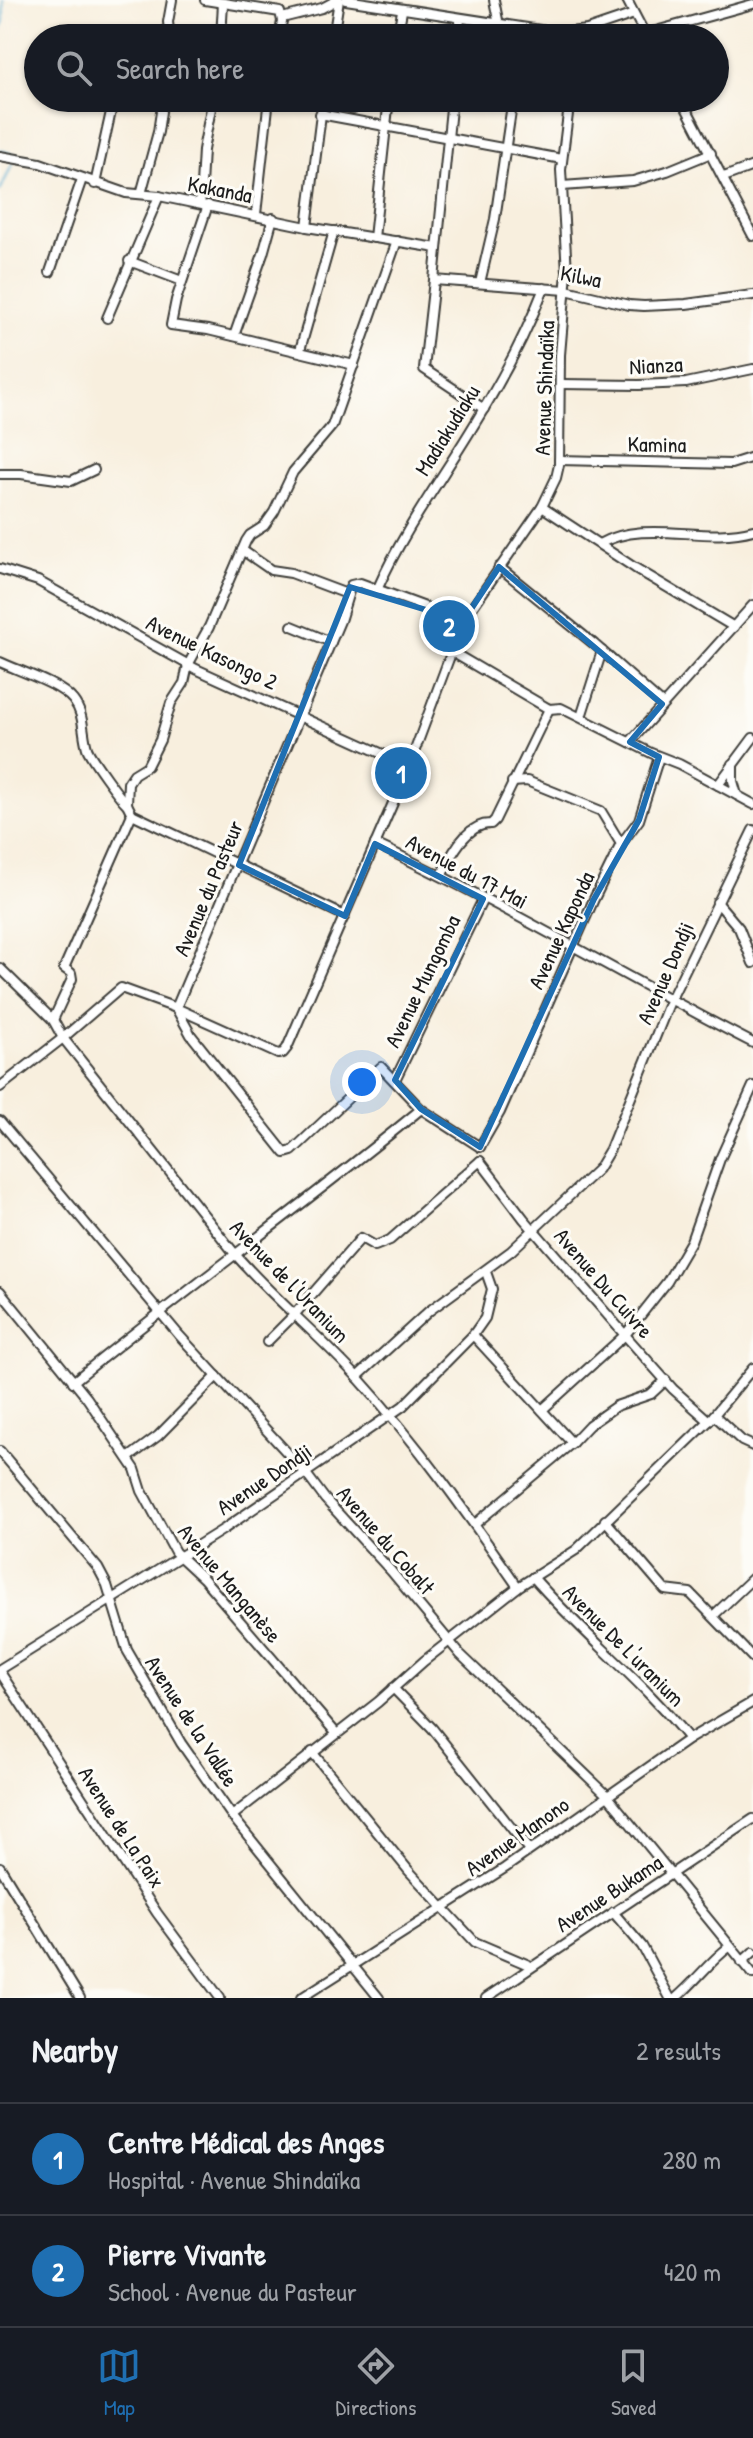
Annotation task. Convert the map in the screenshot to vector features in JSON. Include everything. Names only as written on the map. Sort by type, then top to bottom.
[{"type":"street","points":[[168,24],[172,0]]},
{"type":"street","points":[[205,0],[278,11],[281,24]]},
{"type":"street","points":[[282,18],[322,8],[338,0]]},
{"type":"street","points":[[335,24],[338,0]]},
{"type":"street","points":[[346,0],[492,24]]},
{"type":"street","points":[[494,0],[499,24]]},
{"type":"street","points":[[627,0],[639,24]]},
{"type":"street","points":[[222,24],[223,3]]},
{"type":"street","points":[[686,24],[753,4]]},
{"type":"street","points":[[400,24],[402,11]]},
{"type":"street","points":[[607,24],[634,14]]},
{"type":"street","points":[[459,24],[460,19]]},
{"type":"street","points":[[95,184],[111,112]]},
{"type":"street","points":[[141,194],[161,112]]},
{"type":"street","points":[[210,112],[203,150],[204,204],[171,325],[300,350],[354,365]]},
{"type":"street","points":[[256,214],[267,112]]},
{"type":"street","points":[[374,238],[388,112]]},
{"type":"street","points":[[451,112],[424,369],[484,409]]},
{"type":"street","points":[[480,283],[495,219],[511,112]]},
{"type":"street","name":"Avenue Shindaïka","points":[[176,1008],[278,1054],[287,1048],[409,766],[463,621],[542,507],[556,478],[567,252],[562,159],[568,112]]},
{"type":"street","points":[[689,112],[753,236]]},
{"type":"street","points":[[307,227],[320,114],[562,159]]},
{"type":"street","points":[[562,186],[633,181],[711,153]]},
{"type":"street","name":"Kakanda","points":[[5,157],[40,163],[126,193],[159,196],[307,227],[437,248]]},
{"type":"street","points":[[724,177],[753,166]]},
{"type":"street","points":[[50,272],[82,179]]},
{"type":"street","points":[[107,318],[159,196]]},
{"type":"street","points":[[234,336],[273,218]]},
{"type":"street","points":[[300,350],[334,231]]},
{"type":"street","points":[[345,916],[132,814],[127,804],[126,790],[129,781],[147,766],[160,740],[171,703],[184,683],[188,665],[209,627],[248,537],[264,526],[293,472],[332,426],[397,241]]},
{"type":"street","points":[[129,261],[182,281]]},
{"type":"street","name":"Kilwa","points":[[434,280],[566,290],[644,306],[753,295]]},
{"type":"street","name":"Madiakudiaku","points":[[377,590],[405,532],[484,409],[524,338],[544,288]]},
{"type":"street","name":"Nianza","points":[[560,384],[686,383],[753,369]]},
{"type":"street","name":"Kamina","points":[[559,460],[731,464],[753,457]]},
{"type":"street","points":[[0,474],[71,481],[94,470]]},
{"type":"street","points":[[542,507],[734,627]]},
{"type":"street","points":[[599,544],[625,533],[726,535],[753,530]]},
{"type":"street","points":[[242,550],[271,570],[291,573],[347,594],[355,583],[463,621]]},
{"type":"street","points":[[499,567],[662,704]]},
{"type":"street","name":"Avenue Kasongo 2","points":[[0,569],[38,581],[188,665],[409,766]]},
{"type":"street","name":"Avenue du Pasteur","points":[[176,1008],[239,865],[331,642],[347,594]]},
{"type":"street","points":[[630,742],[753,605]]},
{"type":"street","points":[[292,626],[331,642]]},
{"type":"street","points":[[581,717],[602,651]]},
{"type":"street","points":[[452,652],[549,709],[559,707],[581,717],[753,804]]},
{"type":"street","points":[[0,662],[71,697],[83,720],[88,750],[104,771],[116,795],[127,804]]},
{"type":"street","points":[[442,875],[451,855],[466,837],[478,827],[495,820],[549,709]]},
{"type":"street","points":[[718,785],[753,738]]},
{"type":"street","name":"Avenue Kaponda","points":[[480,1147],[500,1112],[621,844],[639,820],[659,757]]},
{"type":"street","points":[[733,762],[737,795]]},
{"type":"street","points":[[512,782],[527,781],[601,811],[621,844]]},
{"type":"street","points":[[53,1020],[72,979],[71,973],[64,968],[132,814]]},
{"type":"street","name":"Avenue Dondji","points":[[357,1377],[423,1317],[486,1272],[534,1231],[598,1169],[608,1155],[670,1001],[753,830]]},
{"type":"street","name":"Avenue du 17 Mai","points":[[375,844],[442,875],[670,1001],[753,1043]]},
{"type":"street","name":"Avenue Mungomba","points":[[395,1080],[483,899]]},
{"type":"street","points":[[717,902],[739,928],[753,963]]},
{"type":"street","name":"Avenue de l'Uranium","points":[[0,968],[53,1020],[63,1038],[235,1254],[357,1377],[390,1415],[475,1524],[518,1587]]},
{"type":"street","points":[[0,1087],[121,988],[176,1008],[191,1035],[287,1154],[379,1068],[385,1069],[421,1109],[480,1147],[483,1152],[480,1161],[390,1240],[375,1246],[361,1238],[267,1342]]},
{"type":"street","points":[[542,1410],[625,1335],[667,1282],[691,1241],[720,1159],[753,1086]]},
{"type":"street","points":[[73,1382],[159,1311],[421,1109]]},
{"type":"street","name":"Avenue du Cobalt","points":[[0,1121],[159,1311],[304,1471],[473,1668],[607,1795],[753,1974]]},
{"type":"street","name":"Avenue Du Cuivre","points":[[480,1161],[534,1231],[666,1380],[711,1418],[753,1446]]},
{"type":"street","name":"Avenue Dondji","points":[[0,1670],[250,1511],[419,1392],[473,1335],[487,1313],[492,1289],[486,1272]]},
{"type":"street","name":"Avenue Manganèse","points":[[0,1291],[73,1382],[128,1458],[142,1491],[178,1555],[203,1578],[336,1733]]},
{"type":"street","points":[[473,1335],[572,1443]]},
{"type":"street","points":[[232,1816],[518,1587],[565,1558],[711,1418],[753,1368]]},
{"type":"street","points":[[128,1458],[158,1436],[217,1376]]},
{"type":"street","points":[[475,1524],[572,1443],[589,1425],[616,1406],[651,1394],[666,1380]]},
{"type":"street","name":"Avenue de la Vallée","points":[[0,1451],[93,1560],[103,1576],[121,1636],[134,1665],[181,1743],[232,1816],[379,1998]]},
{"type":"street","points":[[605,1520],[665,1590],[690,1593],[753,1658]]},
{"type":"street","name":"Avenue De L'uranium","points":[[533,1577],[653,1697],[689,1739]]},
{"type":"street","points":[[713,1616],[753,1578]]},
{"type":"street","name":"Avenue de La Paix","points":[[0,1670],[157,1913],[220,1998]]},
{"type":"street","points":[[393,1688],[432,1728],[529,1850]]},
{"type":"street","name":"Avenue Manono","points":[[301,1998],[444,1907],[689,1739],[753,1702]]},
{"type":"street","points":[[312,1752],[409,1871],[475,1942],[531,1966]]},
{"type":"street","name":"Avenue Bukama","points":[[486,1998],[753,1819]]},
{"type":"street","points":[[0,1867],[80,1998]]},
{"type":"street","points":[[613,1912],[642,1946],[673,1998],[699,1978],[729,1947]]},
{"type":"street","points":[[742,1962],[753,1952]]},
{"type":"highlighted area","points":[[499,567],[662,704],[630,742],[659,757],[639,820],[594,899],[480,1147],[421,1109],[395,1080],[483,899],[375,844],[345,916],[239,865],[350,587],[463,621]]},
{"type":"waterway","points":[[0,38],[4,20],[3,0]]},
{"type":"waterway","points":[[0,150],[15,157]]},
{"type":"waterway","points":[[0,191],[13,163]]},
{"type":"place","name":"Pierre Vivante","points":[[449,626]]},
{"type":"place","name":"Centre Médical des Anges","points":[[401,773]]}]
